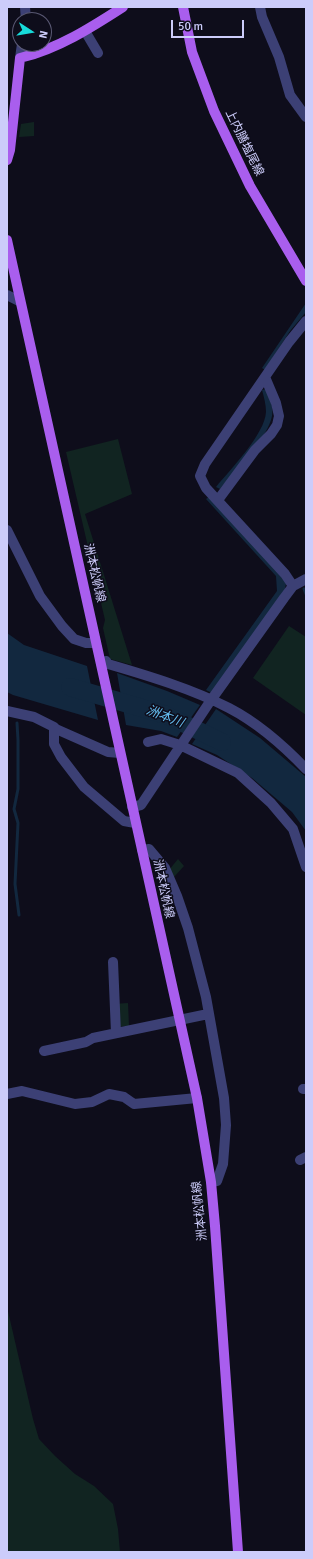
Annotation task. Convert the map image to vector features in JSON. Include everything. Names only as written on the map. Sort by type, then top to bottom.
[{"type":"main road","points":[[7,160],[10,150],[20,58],[33,55],[85,31],[123,7]]},
{"type":"main road","name":"上内膳塩尾線","points":[[183,7],[192,52],[214,111],[250,186],[306,281]]},
{"type":"main road","name":"洲本松帆線","points":[[7,240],[96,643],[104,663],[120,753],[197,1098],[211,1182],[238,1552]]},
{"type":"street","points":[[260,7],[262,17],[280,57],[290,95],[306,117]]},
{"type":"street","points":[[85,31],[98,53]]},
{"type":"street","points":[[20,58],[21,52]]},
{"type":"street","points":[[7,295],[20,301]]},
{"type":"street","points":[[293,586],[285,574],[218,500],[200,476],[265,377],[289,342],[306,321]]},
{"type":"street","points":[[218,500],[255,450],[272,434],[277,425],[278,416],[276,404],[265,377]]},
{"type":"street","points":[[7,530],[40,596],[62,626],[74,639],[86,643],[96,643]]},
{"type":"street","points":[[132,807],[141,805],[210,702],[293,586],[306,579]]},
{"type":"street","points":[[104,663],[180,688],[240,714],[287,750],[306,769]]},
{"type":"street","points":[[7,711],[34,717],[56,729],[108,752],[120,753]]},
{"type":"street","points":[[54,727],[54,744],[61,757],[84,787],[124,821],[135,823]]},
{"type":"street","points":[[148,742],[161,739],[181,744],[238,773],[271,803],[293,829],[306,867]]},
{"type":"street","points":[[142,850],[149,849],[165,868],[188,928],[206,996],[224,1098],[226,1125],[223,1164],[216,1181],[211,1182]]},
{"type":"street","points":[[113,962],[116,1033]]},
{"type":"street","points":[[44,1051],[86,1042],[93,1038],[208,1014]]},
{"type":"street","points":[[7,1094],[22,1091],[75,1104],[92,1102],[110,1094],[124,1097],[134,1104],[197,1098]]},
{"type":"green space","points":[[34,122],[34,136],[19,137],[21,124]]},
{"type":"green space","points":[[118,439],[132,494],[85,514],[132,665],[110,659],[103,628],[105,620],[66,452]]},
{"type":"green space","points":[[289,626],[306,637],[306,715],[253,678]]},
{"type":"green space","points":[[178,859],[184,866],[174,877],[169,870]]},
{"type":"green space","points":[[128,1003],[129,1026],[115,1027],[113,1004]]},
{"type":"green space","points":[[7,1307],[39,1439],[75,1474],[94,1486],[113,1504],[118,1529],[120,1552],[7,1552]]},
{"type":"water","points":[[306,303],[306,312],[290,331],[265,370],[262,368]]},
{"type":"water","points":[[266,389],[272,409],[272,416],[269,425],[242,464],[220,489],[216,487],[238,462],[260,431],[266,412],[262,390]]},
{"type":"water","points":[[210,496],[283,574],[286,584],[284,593],[212,693],[206,690],[277,591],[276,576],[206,499]]},
{"type":"water","points":[[7,633],[24,645],[87,666],[98,720],[7,692]]},
{"type":"water","points":[[117,673],[200,705],[177,737],[161,731],[126,725]]},
{"type":"water","points":[[216,709],[260,738],[306,777],[306,831],[292,812],[252,778],[217,755],[192,744]]},
{"type":"waterway","points":[[304,589],[306,594]]},
{"type":"waterway","name":"洲本川","points":[[70,687],[166,715],[222,742]]},
{"type":"waterway","points":[[17,723],[18,789],[14,809],[18,823],[15,884],[19,915]]}]
